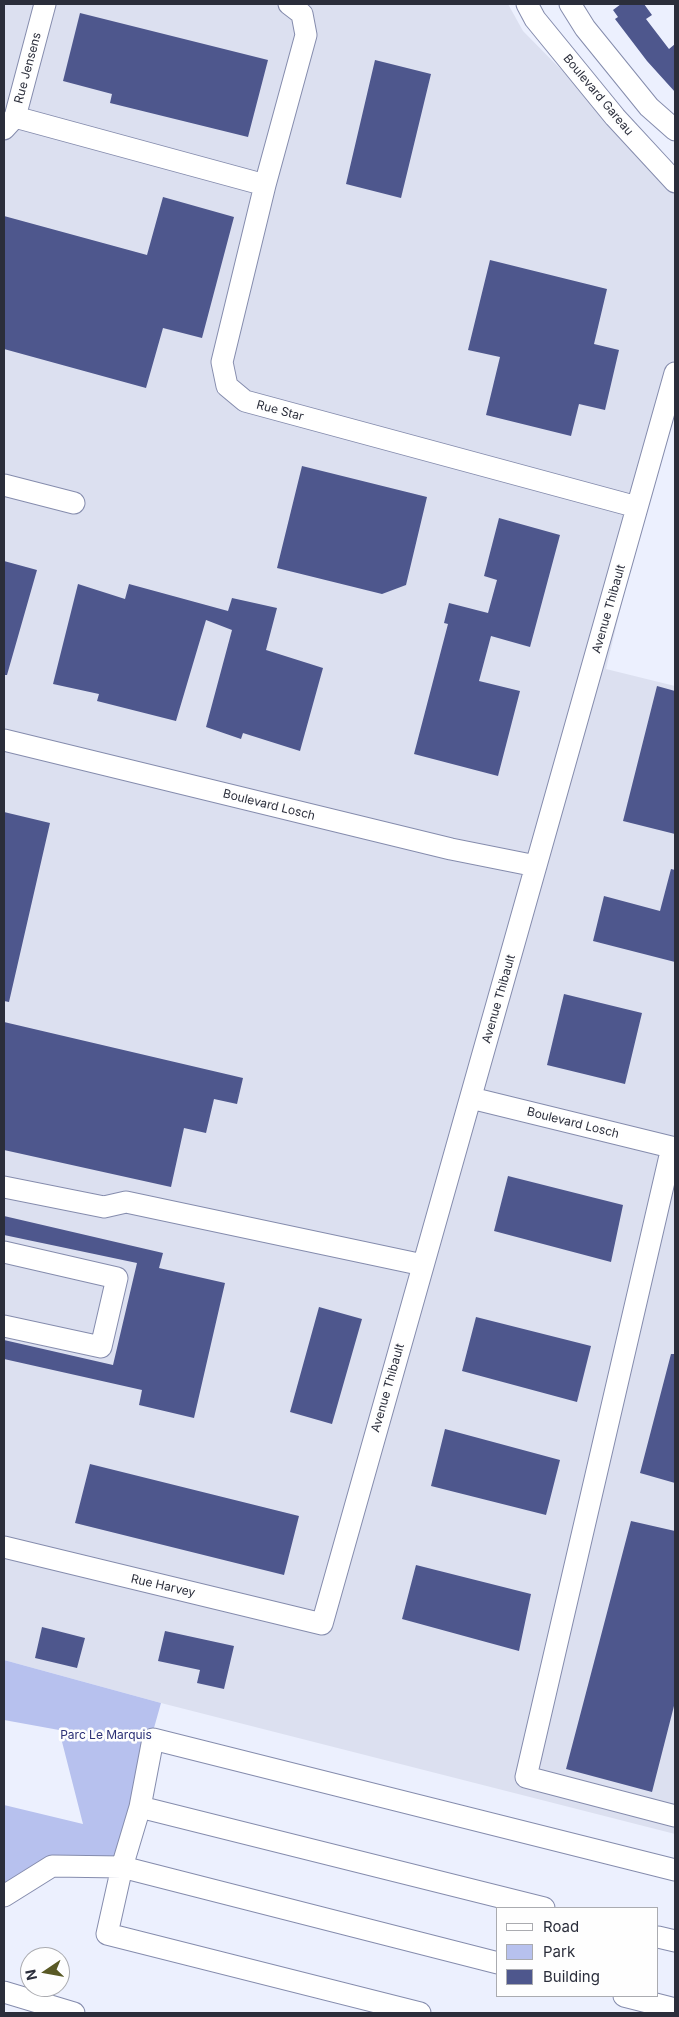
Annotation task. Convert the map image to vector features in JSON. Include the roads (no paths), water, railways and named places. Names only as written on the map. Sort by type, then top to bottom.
[{"type":"street","name":"Rue Jensens","points":[[9,123],[45,4]]},
{"type":"street","name":"Rue Star","points":[[289,4],[302,14],[306,34],[265,185],[222,362],[227,386],[245,401],[638,507]]},
{"type":"street","name":"Boulevard Gareau","points":[[527,4],[535,19],[615,118],[675,182]]},
{"type":"street","points":[[570,4],[585,28],[650,107],[675,130]]},
{"type":"street","points":[[9,123],[265,185]]},
{"type":"street","name":"Avenue Thibault","points":[[322,1624],[675,373]]},
{"type":"street","points":[[4,486],[74,503]]},
{"type":"street","name":"Boulevard Losch","points":[[4,740],[442,847],[536,866]]},
{"type":"street","name":"Boulevard Losch","points":[[471,1098],[673,1147]]},
{"type":"street","points":[[673,1147],[526,1777],[675,1816]]},
{"type":"street","points":[[4,1187],[104,1207],[126,1202],[423,1265]]},
{"type":"street","points":[[4,1252],[117,1278],[101,1347],[4,1326]]},
{"type":"street","name":"Rue Harvey","points":[[4,1547],[322,1624]]},
{"type":"street","points":[[420,2013],[107,1934],[122,1867],[140,1808],[153,1739],[675,1870]]},
{"type":"street","points":[[140,1808],[540,1907]]},
{"type":"street","points":[[4,1896],[52,1866],[122,1867],[497,1963]]},
{"type":"street","points":[[659,1937],[675,1941]]},
{"type":"street","points":[[4,1992],[74,2013]]},
{"type":"street","points":[[628,1997],[675,2009]]},
{"type":"park label","name":"Parc Le Marquis","points":[[106,1735]]}]
